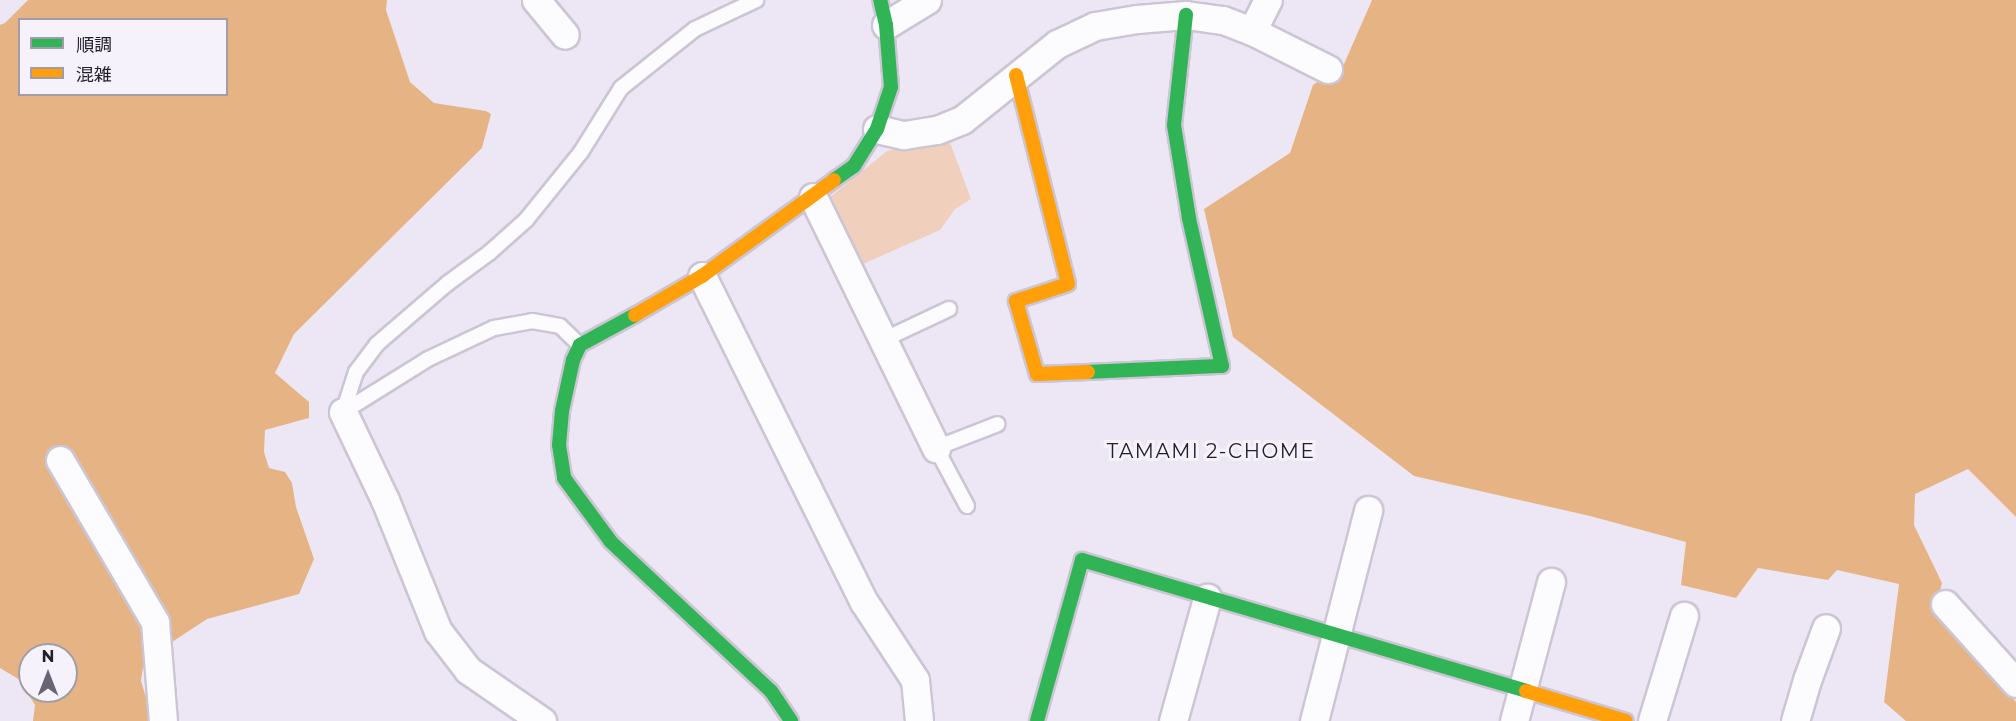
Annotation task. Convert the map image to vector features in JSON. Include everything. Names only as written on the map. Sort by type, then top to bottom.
[{"type":"street","points":[[791,721],[771,691],[611,542],[564,478],[559,445],[562,411],[573,360],[580,345],[668,298],[702,276],[854,166],[877,129],[891,87],[883,12],[927,0]]},
{"type":"street","points":[[1252,31],[1268,0]]},
{"type":"street","points":[[543,2],[565,35]]},
{"type":"street","points":[[877,129],[904,135],[937,130],[962,120],[1057,44],[1095,26],[1137,19],[1186,15],[1223,20],[1252,31],[1328,69]]},
{"type":"street","points":[[1016,75],[1068,284],[1016,301],[1037,374],[1222,366],[1189,218],[1173,125],[1186,15]]},
{"type":"street","points":[[813,197],[936,448]]},
{"type":"street","points":[[702,276],[864,602],[915,680],[919,721]]},
{"type":"street","points":[[343,412],[385,501],[438,632],[468,670],[542,721]]},
{"type":"street","points":[[60,460],[155,622],[164,721]]},
{"type":"street","points":[[1314,721],[1368,510]]},
{"type":"street","points":[[1036,721],[1082,560],[1626,721]]},
{"type":"street","points":[[1514,721],[1524,691],[1551,582]]},
{"type":"street","points":[[1173,721],[1207,598]]},
{"type":"street","points":[[1944,604],[2016,683]]},
{"type":"street","points":[[1652,721],[1684,616]]},
{"type":"street","points":[[1795,721],[1826,628]]},
{"type":"lane","points":[[343,412],[356,372],[377,344],[526,220],[581,152],[621,88],[695,29],[756,0]]},
{"type":"lane","points":[[883,340],[949,309]]},
{"type":"lane","points":[[343,412],[428,359],[494,328],[532,321],[560,326],[580,345]]},
{"type":"lane","points":[[967,506],[936,448],[998,424]]},
{"type":"shaded area","points":[[28,0],[387,0],[386,10],[410,82],[434,103],[486,111],[491,114],[482,148],[294,334],[275,373],[309,402],[309,418],[265,430],[264,452],[269,468],[285,472],[292,483],[296,507],[314,559],[299,594],[207,619],[169,644],[145,653],[141,681],[153,721],[33,721],[34,703],[78,703],[78,643],[18,643],[18,679],[0,668],[0,25],[5,23]]},
{"type":"shaded area","points":[[1372,0],[2016,0],[2016,517],[1968,469],[1915,494],[1914,525],[1942,583],[1935,609],[2016,702],[2016,721],[1906,721],[1884,702],[1899,584],[1837,570],[1828,580],[1758,568],[1736,598],[1681,585],[1686,542],[1590,516],[1414,476],[1233,337],[1204,209],[1290,153],[1313,85],[1344,64]]},
{"type":"shaded area","points":[[948,137],[971,199],[955,209],[940,230],[863,264],[830,197],[887,151]]},
{"type":"traffic: fast","points":[[834,180],[854,166],[877,129],[891,87],[886,25],[880,0]]},
{"type":"traffic: fast","points":[[1088,372],[1222,366],[1189,218],[1174,125],[1186,15]]},
{"type":"traffic: fast","points":[[635,315],[580,345],[573,360],[562,411],[559,445],[564,478],[611,542],[771,691],[791,721]]},
{"type":"traffic: fast","points":[[1037,721],[1082,560],[1526,691]]},
{"type":"traffic: slow","points":[[1016,75],[1068,284],[1016,301],[1037,374],[1088,372]]},
{"type":"traffic: slow","points":[[635,315],[702,276],[834,180]]},
{"type":"traffic: slow","points":[[1526,691],[1626,721]]},
{"type":"district","name":"TAMAMI 2-CHOME","points":[[1211,451]]}]
